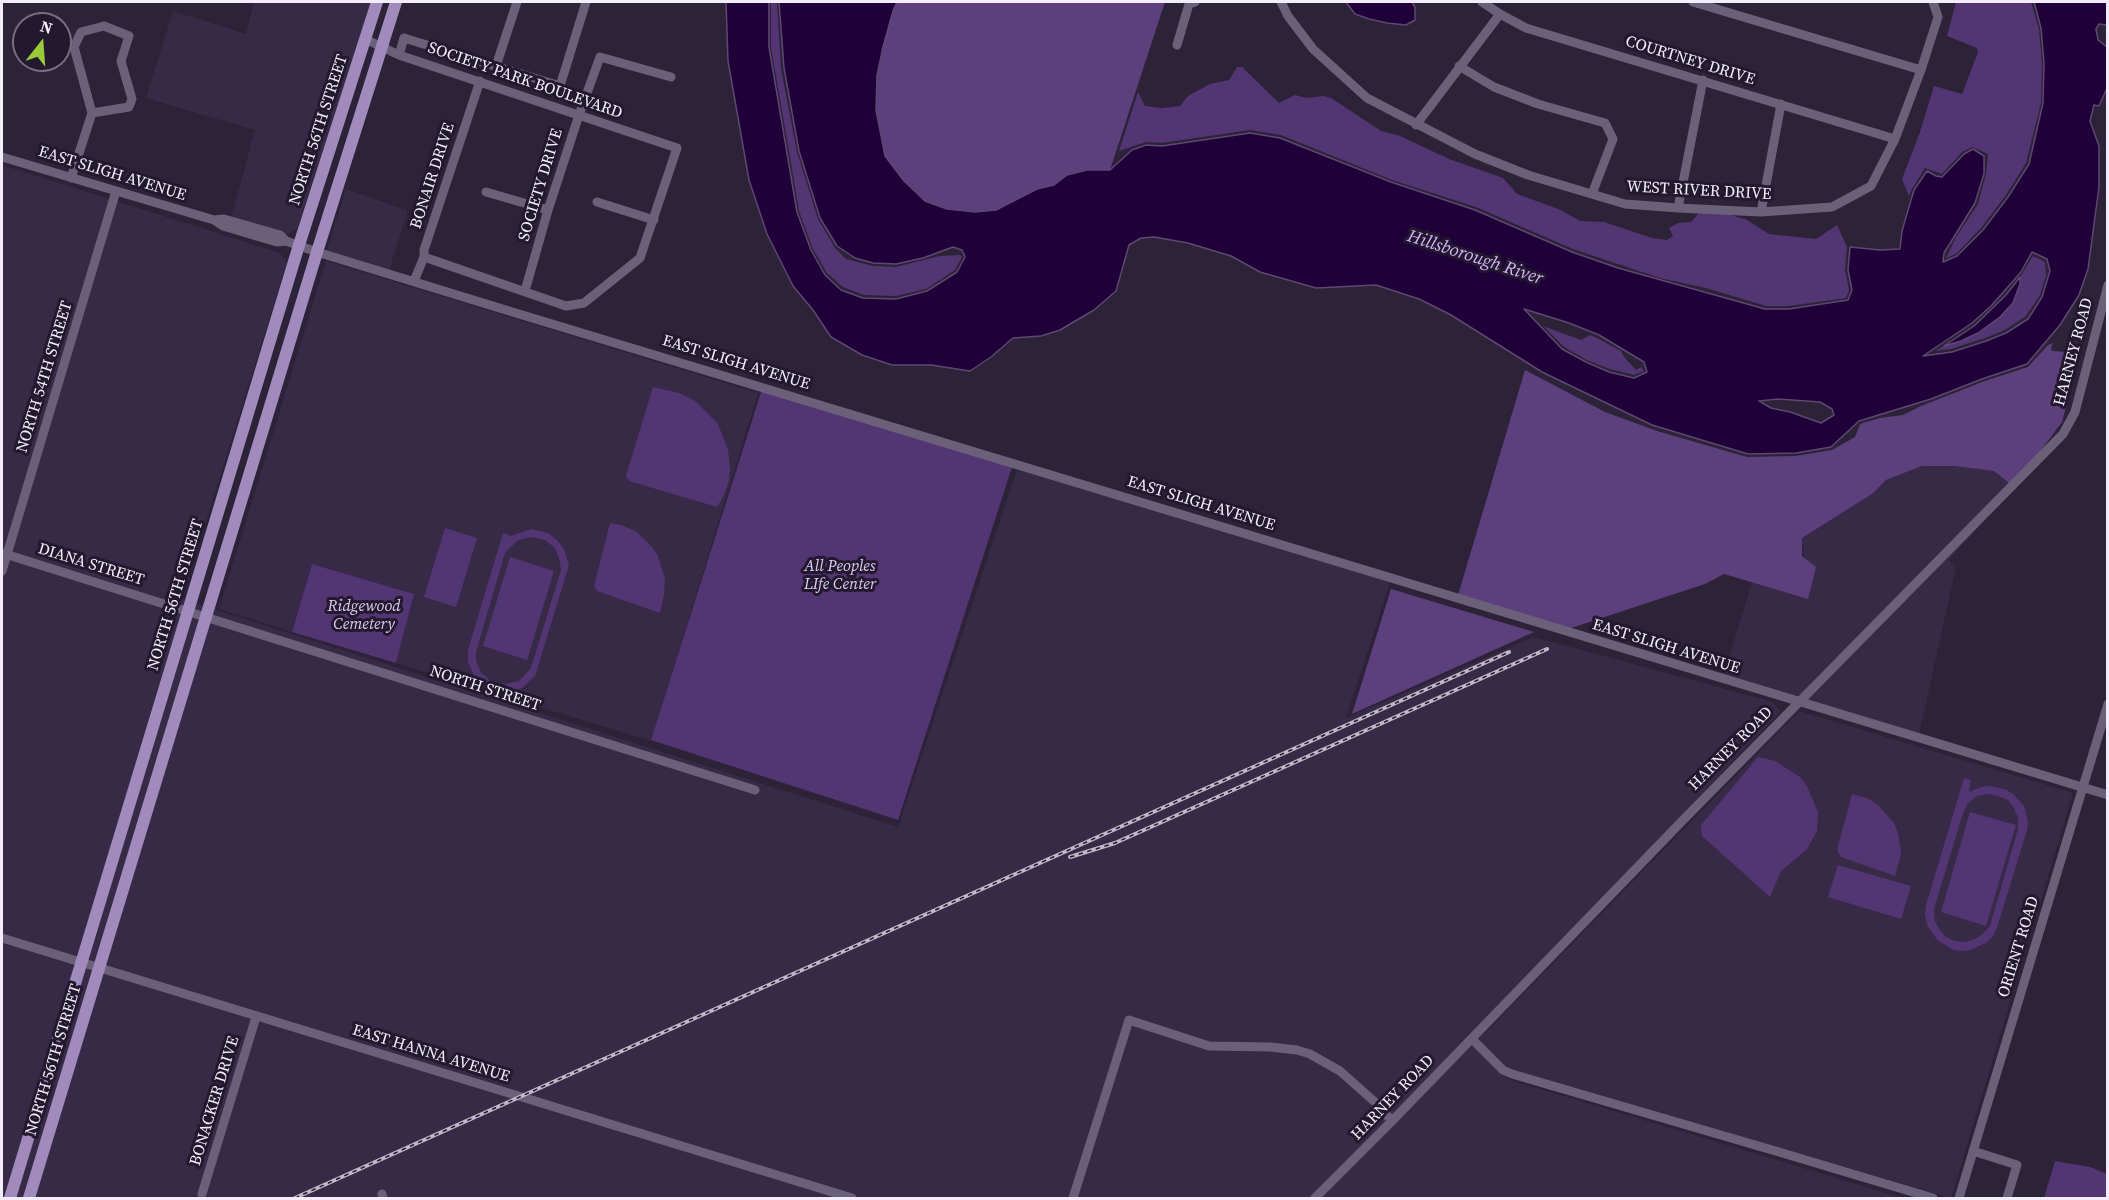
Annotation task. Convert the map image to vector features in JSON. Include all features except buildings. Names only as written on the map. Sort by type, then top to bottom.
[{"type":"main road","name":"NORTH 56TH STREET","points":[[10,1198],[299,245],[377,2]]},
{"type":"main road","name":"NORTH 56TH STREET","points":[[29,1198],[317,252],[396,2]]},
{"type":"main road","points":[[240,442],[257,448]]},
{"type":"main road","points":[[122,829],[140,834]]},
{"type":"main road","points":[[29,1138],[46,1143]]},
{"type":"street","points":[[496,66],[516,2]]},
{"type":"street","points":[[399,55],[404,38],[560,86],[586,2]]},
{"type":"street","points":[[1177,45],[1189,4],[1195,2]]},
{"type":"street","name":"WEST RIVER DRIVE","points":[[1281,2],[1288,16],[1313,49],[1367,98],[1475,154],[1528,175],[1625,204],[1761,212],[1832,207],[1871,186],[1895,139],[1921,70],[1938,17],[1933,2]]},
{"type":"street","name":"COURTNEY DRIVE","points":[[1482,2],[1526,28],[1895,139]]},
{"type":"street","points":[[1693,2],[1921,70]]},
{"type":"street","points":[[1416,125],[1500,14]]},
{"type":"street","points":[[71,178],[92,113],[74,47],[81,32],[104,26],[128,34],[129,38],[121,61],[132,94],[129,107],[92,113]]},
{"type":"street","name":"SOCIETY PARK BOULEVARD","points":[[365,39],[399,55],[677,148],[654,220]]},
{"type":"street","name":"SOCIETY DRIVE","points":[[525,291],[548,210],[600,57],[671,77]]},
{"type":"street","points":[[1460,66],[1494,87],[1538,104],[1605,123],[1613,139],[1592,194]]},
{"type":"street","points":[[1678,208],[1703,80]]},
{"type":"street","name":"BONAIR DRIVE","points":[[414,281],[424,257],[424,250],[480,81]]},
{"type":"street","points":[[1761,212],[1781,104]]},
{"type":"street","name":"EAST SLIGH AVENUE","points":[[2,157],[214,220],[223,226],[277,242],[286,241],[2108,795]]},
{"type":"street","name":"NORTH 54TH STREET","points":[[2,571],[4,554],[116,191]]},
{"type":"street","points":[[486,192],[548,210]]},
{"type":"street","points":[[424,257],[566,306],[584,303],[640,258],[654,220],[597,202]]},
{"type":"street","name":"HARNEY ROAD","points":[[1315,1198],[1798,702],[2063,434],[2075,412],[2108,285]]},
{"type":"street","name":"DIANA STREET","points":[[4,554],[206,616]]},
{"type":"street","name":"NORTH STREET","points":[[206,616],[754,790]]},
{"type":"street","name":"ORIENT ROAD","points":[[1959,1198],[2108,704]]},
{"type":"street","name":"EAST HANNA AVENUE","points":[[2,938],[852,1198]]},
{"type":"street","name":"BONACKER DRIVE","points":[[202,1194],[256,1017]]},
{"type":"street","points":[[1073,1198],[1129,1020],[1209,1046],[1270,1047],[1311,1054],[1340,1071],[1359,1086],[1392,1121]]},
{"type":"street","points":[[1472,1039],[1503,1070],[1512,1074],[1933,1198]]},
{"type":"street","points":[[1973,1151],[2017,1165],[2007,1198]]},
{"type":"shaded area","points":[[254,2],[371,2],[297,229],[286,234],[231,218],[255,130],[146,98],[173,11],[246,34]]},
{"type":"shaded area","points":[[897,2],[1165,2],[1110,170],[1087,170],[1067,175],[1054,185],[1037,189],[996,210],[975,212],[947,209],[925,201],[904,181],[885,156],[876,110],[877,76]]},
{"type":"shaded area","points":[[2,165],[280,253],[287,262],[182,599],[898,827],[1018,467],[1390,582],[1346,718],[1534,637],[1773,702],[1780,712],[1467,1038],[1507,1079],[1903,1198],[2,1198]]},
{"type":"shaded area","points":[[346,189],[406,210],[407,214],[389,270],[327,251]]},
{"type":"shaded area","points":[[326,261],[758,393],[651,741],[396,663],[414,594],[312,564],[292,632],[219,609]]},
{"type":"shaded area","points":[[2053,343],[2052,351],[2080,353],[2062,422],[2039,453],[2009,483],[1994,471],[1954,466],[1922,466],[1886,480],[1872,494],[1802,538],[1802,556],[1816,567],[1808,599],[1724,574],[1705,584],[1568,629],[1458,595],[1525,370],[1605,412],[1657,431],[1747,457],[1795,456],[1832,450],[1855,437],[1860,424],[1903,415],[1982,382],[2028,367],[2048,345]]},
{"type":"shaded area","points":[[1922,466],[1954,466],[1994,471],[2009,483],[1798,698],[1724,674],[1752,582],[1808,598],[1802,538],[1872,494],[1886,480]]},
{"type":"shaded area","points":[[1991,512],[1949,560],[1956,567],[1920,730],[1921,734],[1931,736],[1930,738],[1805,700]]},
{"type":"shaded area","points":[[1391,589],[1534,632],[1352,714]]},
{"type":"shaded area","points":[[1799,711],[2073,793],[1951,1198],[1511,1070],[1479,1039]]},
{"type":"green space","points":[[771,2],[777,2],[781,69],[797,152],[818,219],[835,248],[846,259],[873,266],[896,267],[940,256],[960,255],[962,257],[955,270],[926,289],[896,296],[864,295],[843,287],[827,273],[813,249],[799,211],[771,47]]},
{"type":"green space","points":[[1956,2],[2031,2],[2039,29],[2042,64],[2041,103],[2026,163],[1981,228],[1956,254],[1946,258],[1956,237],[1978,204],[1986,174],[1988,154],[1972,147],[1962,152],[1942,174],[1925,168],[1909,196],[1902,179],[1934,86],[1962,94],[1978,52],[1977,48],[1947,36]]},
{"type":"green space","points":[[1237,67],[1242,67],[1279,103],[1295,95],[1306,98],[1323,96],[1331,98],[1381,131],[1400,136],[1449,159],[1503,178],[1517,194],[1561,210],[1580,221],[1604,222],[1652,238],[1667,240],[1673,236],[1669,228],[1678,223],[1691,222],[1699,213],[1728,214],[1747,220],[1769,234],[1816,239],[1837,225],[1847,247],[1845,270],[1849,290],[1846,298],[1789,306],[1766,306],[1706,288],[1660,278],[1573,249],[1476,207],[1392,180],[1281,135],[1250,130],[1162,143],[1146,142],[1119,151],[1138,92],[1145,106],[1162,108],[1180,106],[1188,96],[1210,84],[1229,80]]},
{"type":"green space","points":[[2033,256],[2045,262],[2046,276],[2040,295],[2026,316],[2005,330],[1985,338],[1951,349],[1935,351],[1978,333],[2000,317],[2020,284],[2020,277]]},
{"type":"green space","points":[[1543,326],[1581,340],[1590,335],[1599,339],[1621,351],[1636,370],[1641,367],[1644,371],[1634,375],[1587,360],[1564,347]]},
{"type":"green space","points":[[653,387],[679,393],[695,401],[718,424],[728,450],[730,468],[729,481],[717,507],[629,481],[626,476]]},
{"type":"green space","name":"All Peoples LIfe Center","points":[[762,389],[1012,467],[898,820],[651,740]]},
{"type":"green space","points":[[610,523],[637,532],[658,556],[665,579],[660,613],[597,591],[594,586]]},
{"type":"green space","points":[[445,528],[477,538],[456,607],[424,597]]},
{"type":"green space","points":[[531,529],[548,533],[564,549],[569,565],[535,676],[522,688],[511,692],[500,692],[484,686],[475,678],[468,662],[468,650],[503,533],[511,536]],"holes":[[[531,537],[545,540],[555,548],[561,570],[531,668],[519,681],[501,685],[492,682],[481,673],[476,661],[476,652],[505,553],[518,540]]]},
{"type":"green space","points":[[510,557],[554,571],[527,660],[483,646]]},
{"type":"green space","name":"Ridgewood Cemetery","points":[[312,564],[414,594],[396,663],[292,632]]},
{"type":"green space","points":[[1758,757],[1775,761],[1800,777],[1807,786],[1818,812],[1817,831],[1807,849],[1781,871],[1770,897],[1702,836],[1701,825]]},
{"type":"green space","points":[[1964,778],[1971,780],[1969,792],[1990,786],[2007,790],[2014,795],[2024,806],[2028,822],[2027,830],[1993,936],[1986,943],[1970,950],[1954,950],[1938,941],[1927,925],[1926,905]],"holes":[[[1987,794],[2008,800],[2014,808],[2018,818],[2018,829],[1990,926],[1975,939],[1965,942],[1955,941],[1946,937],[1940,930],[1935,922],[1934,909],[1968,803],[1977,796]]]},
{"type":"green space","points":[[1852,794],[1869,799],[1878,805],[1894,823],[1901,854],[1895,876],[1841,857],[1837,850]]},
{"type":"green space","points":[[1970,812],[2016,825],[1986,926],[1941,912]]},
{"type":"green space","points":[[1838,865],[1911,886],[1901,919],[1828,897]]},
{"type":"green space","points":[[2055,1161],[2090,1167],[2107,1174],[2107,1198],[2044,1198]]},
{"type":"water","name":"Hillsborough River","points":[[726,2],[769,2],[769,47],[797,212],[811,250],[825,275],[841,290],[863,298],[896,299],[927,291],[957,272],[965,257],[962,250],[953,247],[923,258],[896,264],[873,263],[855,258],[837,246],[820,218],[799,151],[784,68],[779,2],[897,2],[877,76],[876,110],[885,156],[904,181],[925,201],[947,209],[975,212],[996,210],[1037,189],[1054,185],[1067,175],[1087,170],[1110,170],[1132,150],[1146,145],[1162,146],[1250,133],[1280,138],[1391,182],[1475,210],[1572,252],[1618,268],[1765,309],[1789,309],[1848,300],[1852,290],[1848,270],[1850,247],[1900,249],[1902,231],[1914,190],[1927,171],[1942,177],[1964,154],[1973,149],[1984,156],[1984,174],[1975,203],[1944,253],[1943,262],[1957,256],[1983,230],[2029,164],[2043,103],[2044,63],[2041,28],[2034,2],[2107,2],[2107,25],[2099,24],[2096,29],[2098,40],[2107,47],[2108,86],[2099,106],[2094,105],[2090,121],[2099,146],[2099,187],[2088,269],[2079,295],[2060,325],[2027,364],[1931,399],[1859,421],[1831,447],[1796,453],[1748,454],[1652,425],[1542,372],[1451,315],[1419,299],[1376,285],[1316,288],[1260,272],[1231,256],[1188,243],[1154,237],[1141,238],[1129,245],[1116,291],[1094,310],[1060,330],[1041,336],[1013,338],[970,371],[931,365],[892,365],[862,355],[831,337],[793,286],[767,234],[749,180],[728,61]],"holes":[[[2032,252],[2047,259],[2050,271],[2042,297],[2028,319],[2006,333],[1986,341],[1952,352],[1923,356],[1972,323],[1992,305],[2021,272]],[[1524,309],[1599,335],[1644,362],[1647,372],[1634,378],[1609,372],[1562,349]],[[1778,399],[1820,402],[1832,409],[1834,415],[1821,423],[1771,408],[1759,401]]]},
{"type":"water","points":[[1346,2],[1412,2],[1415,7],[1415,20],[1406,25],[1369,19],[1355,14]]},
{"type":"water","points":[[2020,277],[2020,284],[2013,303],[2000,317],[1978,333],[1944,346],[1974,326],[2006,295]]},
{"type":"railway","points":[[1070,857],[1115,843],[1547,649]]},
{"type":"railway","points":[[295,1198],[1509,652]]}]
